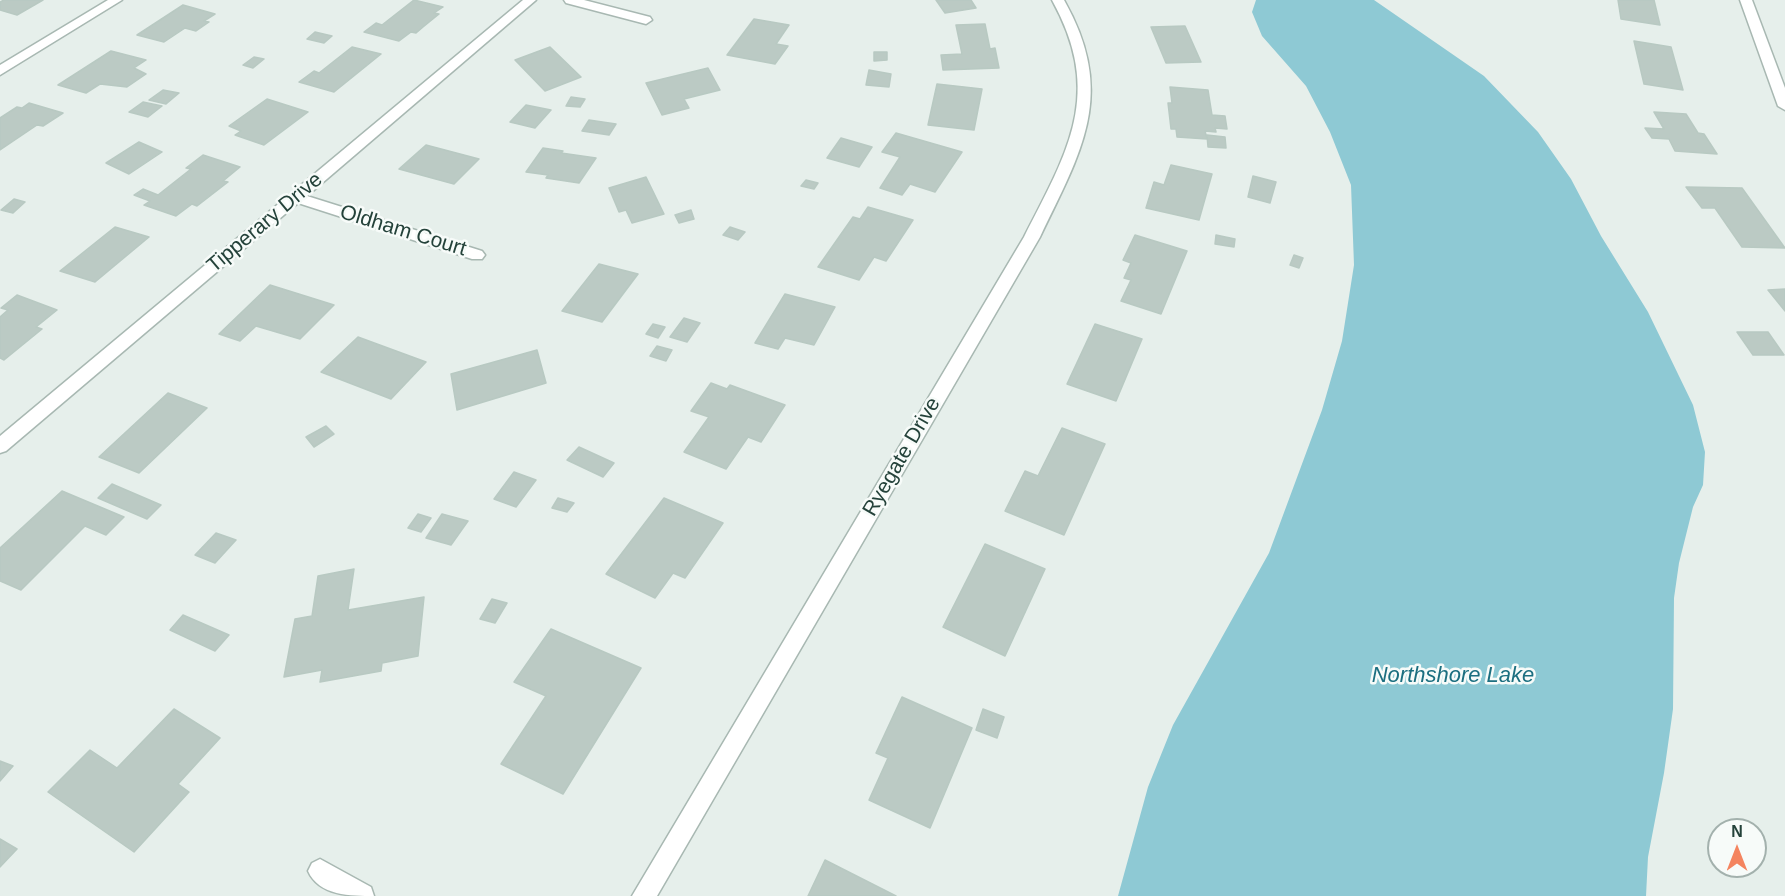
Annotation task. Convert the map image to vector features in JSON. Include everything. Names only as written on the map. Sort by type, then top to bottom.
[{"type":"street","points":[[0,71],[116,0]]},
{"type":"street","name":"Tipperary Drive","points":[[0,446],[530,0]]},
{"type":"street","points":[[570,0],[646,20]]},
{"type":"street","name":"Ryegate Drive","points":[[645,896],[1032,237],[1065,170],[1082,122],[1085,81],[1077,43],[1058,0]]},
{"type":"street","points":[[1746,0],[1785,106]]},
{"type":"street","name":"Oldham Court","points":[[295,197],[477,255]]},
{"type":"street","points":[[320,871],[362,896]]},
{"type":"water","name":"Northshore Lake","points":[[1256,0],[1374,0],[1484,76],[1538,132],[1571,179],[1601,236],[1648,312],[1693,405],[1705,452],[1703,485],[1693,507],[1679,563],[1674,598],[1673,709],[1648,857],[1646,896],[1118,896],[1148,787],[1173,725],[1269,553],[1322,410],[1342,341],[1354,265],[1351,185],[1330,132],[1306,86],[1262,36],[1252,12]]},
{"type":"building","points":[[4,0],[43,0],[17,15],[0,10],[0,2]]},
{"type":"building","points":[[414,0],[443,7],[434,13],[439,14],[416,33],[411,32],[399,41],[364,32],[376,23],[382,25]]},
{"type":"building","points":[[936,0],[971,0],[976,8],[945,13]]},
{"type":"building","points":[[1618,0],[1654,0],[1660,25],[1621,19]]},
{"type":"building","points":[[183,5],[215,14],[204,21],[209,22],[196,31],[185,28],[164,42],[137,35]]},
{"type":"building","points":[[754,19],[789,25],[776,44],[788,46],[775,64],[727,55]]},
{"type":"building","points":[[985,24],[990,49],[995,48],[999,68],[943,70],[941,55],[962,54],[956,25]]},
{"type":"building","points":[[1185,26],[1201,62],[1166,63],[1151,27]]},
{"type":"building","points":[[315,32],[332,36],[324,43],[307,39]]},
{"type":"building","points":[[1634,41],[1671,47],[1683,90],[1644,84]]},
{"type":"building","points":[[352,47],[381,54],[334,92],[299,82],[314,71],[319,73]]},
{"type":"building","points":[[550,47],[581,77],[545,91],[515,60]]},
{"type":"building","points":[[111,51],[146,60],[134,68],[146,74],[127,87],[100,84],[86,93],[58,85]]},
{"type":"building","points":[[874,52],[887,52],[887,60],[874,61]]},
{"type":"building","points":[[254,57],[264,59],[253,68],[243,65]]},
{"type":"building","points":[[708,68],[720,90],[684,99],[689,108],[662,115],[646,83]]},
{"type":"building","points":[[869,70],[891,74],[889,87],[866,85]]},
{"type":"building","points":[[937,84],[982,89],[974,130],[928,125]]},
{"type":"building","points":[[1170,87],[1208,90],[1212,115],[1225,116],[1227,129],[1215,128],[1216,132],[1205,131],[1207,139],[1177,137],[1176,129],[1171,129],[1168,103],[1172,103]]},
{"type":"building","points":[[163,90],[179,93],[166,104],[149,100]]},
{"type":"building","points":[[571,97],[585,99],[580,107],[566,106]]},
{"type":"building","points":[[267,99],[308,112],[264,145],[235,135],[241,131],[229,126]]},
{"type":"building","points":[[143,102],[162,106],[148,117],[129,112]]},
{"type":"building","points":[[29,103],[63,113],[43,126],[37,125],[0,150],[0,118],[17,107],[22,108]]},
{"type":"building","points":[[526,105],[551,110],[535,128],[510,122]]},
{"type":"building","points":[[1654,112],[1686,114],[1698,133],[1704,134],[1717,154],[1675,151],[1669,139],[1652,138],[1645,128],[1664,129]]},
{"type":"building","points":[[589,120],[616,124],[609,135],[582,131]]},
{"type":"building","points":[[896,133],[962,152],[935,192],[910,184],[902,195],[880,188],[900,157],[882,152]]},
{"type":"building","points":[[1207,135],[1225,137],[1226,148],[1208,147]]},
{"type":"building","points":[[841,138],[872,147],[859,167],[827,158]]},
{"type":"building","points":[[139,142],[162,152],[129,174],[106,163]]},
{"type":"building","points":[[426,145],[479,159],[454,184],[399,169]]},
{"type":"building","points":[[543,148],[596,158],[579,183],[546,178],[548,175],[526,172]]},
{"type":"building","points":[[203,155],[240,167],[223,181],[228,182],[197,206],[192,204],[176,216],[144,205],[150,201],[134,195],[143,189],[158,195],[191,169],[186,168]]},
{"type":"building","points":[[1171,165],[1212,174],[1199,220],[1146,208],[1154,182],[1164,185]]},
{"type":"building","points":[[1253,176],[1276,182],[1270,203],[1248,197]]},
{"type":"building","points":[[646,177],[664,214],[632,223],[626,210],[619,212],[609,188]]},
{"type":"building","points":[[806,180],[818,183],[814,189],[801,186]]},
{"type":"building","points":[[1686,187],[1742,188],[1785,248],[1742,247],[1715,208],[1702,208]]},
{"type":"building","points":[[14,199],[25,202],[13,213],[1,210]]},
{"type":"building","points":[[868,207],[913,220],[886,261],[874,257],[859,280],[818,267],[853,217],[860,219]]},
{"type":"building","points":[[691,210],[694,219],[679,223],[675,215]]},
{"type":"building","points":[[115,227],[149,237],[95,282],[60,271]]},
{"type":"building","points":[[730,227],[745,232],[738,240],[723,235]]},
{"type":"building","points":[[1135,235],[1187,251],[1161,314],[1121,301],[1131,280],[1124,278],[1131,263],[1123,260]]},
{"type":"building","points":[[1216,235],[1235,239],[1234,247],[1215,244]]},
{"type":"building","points":[[1294,255],[1303,258],[1299,268],[1290,265]]},
{"type":"building","points":[[599,264],[638,274],[602,322],[562,311]]},
{"type":"building","points":[[270,285],[334,305],[300,339],[256,326],[240,341],[219,334]]},
{"type":"building","points":[[1785,289],[1785,311],[1768,290]]},
{"type":"building","points":[[785,294],[835,307],[814,345],[785,338],[778,349],[755,343]]},
{"type":"building","points":[[17,295],[57,310],[36,327],[42,329],[4,360],[0,358],[0,317],[8,310],[1,308]]},
{"type":"building","points":[[684,318],[700,323],[687,342],[670,337]]},
{"type":"building","points":[[653,324],[665,327],[658,338],[646,334]]},
{"type":"building","points":[[1095,324],[1142,339],[1116,401],[1067,384]]},
{"type":"building","points":[[1737,332],[1768,332],[1784,355],[1753,355]]},
{"type":"building","points":[[358,337],[426,362],[391,399],[321,372]]},
{"type":"building","points":[[657,346],[672,350],[666,361],[650,356]]},
{"type":"building","points":[[537,350],[546,383],[457,410],[451,374]]},
{"type":"building","points":[[711,383],[727,389],[730,385],[785,405],[761,442],[748,437],[726,469],[684,452],[709,417],[691,411]]},
{"type":"building","points":[[168,393],[207,408],[139,473],[99,457]]},
{"type":"building","points":[[326,426],[334,434],[314,447],[306,437]]},
{"type":"building","points":[[1062,428],[1105,444],[1064,535],[1005,511],[1025,471],[1038,476]]},
{"type":"building","points":[[579,447],[614,463],[603,477],[567,460]]},
{"type":"building","points":[[514,472],[536,480],[516,507],[494,499]]},
{"type":"building","points":[[112,484],[161,505],[147,519],[98,498]]},
{"type":"building","points":[[62,491],[124,517],[106,535],[85,526],[21,590],[0,581],[0,548]]},
{"type":"building","points":[[558,498],[574,503],[567,512],[552,508]]},
{"type":"building","points":[[664,498],[723,523],[685,578],[673,573],[655,598],[606,574]]},
{"type":"building","points":[[418,514],[431,518],[421,532],[408,528]]},
{"type":"building","points":[[442,514],[468,521],[451,545],[426,538]]},
{"type":"building","points":[[216,533],[236,540],[215,563],[195,555]]},
{"type":"building","points":[[985,544],[1045,569],[1005,656],[943,627]]},
{"type":"building","points":[[354,569],[348,610],[424,597],[418,656],[382,663],[381,671],[320,682],[322,670],[284,677],[295,619],[312,616],[318,576]]},
{"type":"building","points":[[492,599],[507,603],[495,623],[480,619]]},
{"type":"building","points":[[183,615],[229,635],[215,651],[170,630]]},
{"type":"building","points":[[551,629],[641,668],[563,794],[501,764],[546,696],[514,682]]},
{"type":"building","points":[[902,697],[972,728],[930,828],[869,800],[888,758],[876,753]]},
{"type":"building","points":[[174,709],[220,738],[178,784],[189,792],[134,852],[48,792],[90,750],[117,768]]},
{"type":"building","points":[[983,709],[1004,717],[997,738],[976,730]]},
{"type":"building","points":[[0,761],[13,766],[0,781]]},
{"type":"building","points":[[0,839],[17,849],[0,867]]},
{"type":"building","points":[[825,860],[896,896],[808,896]]}]
